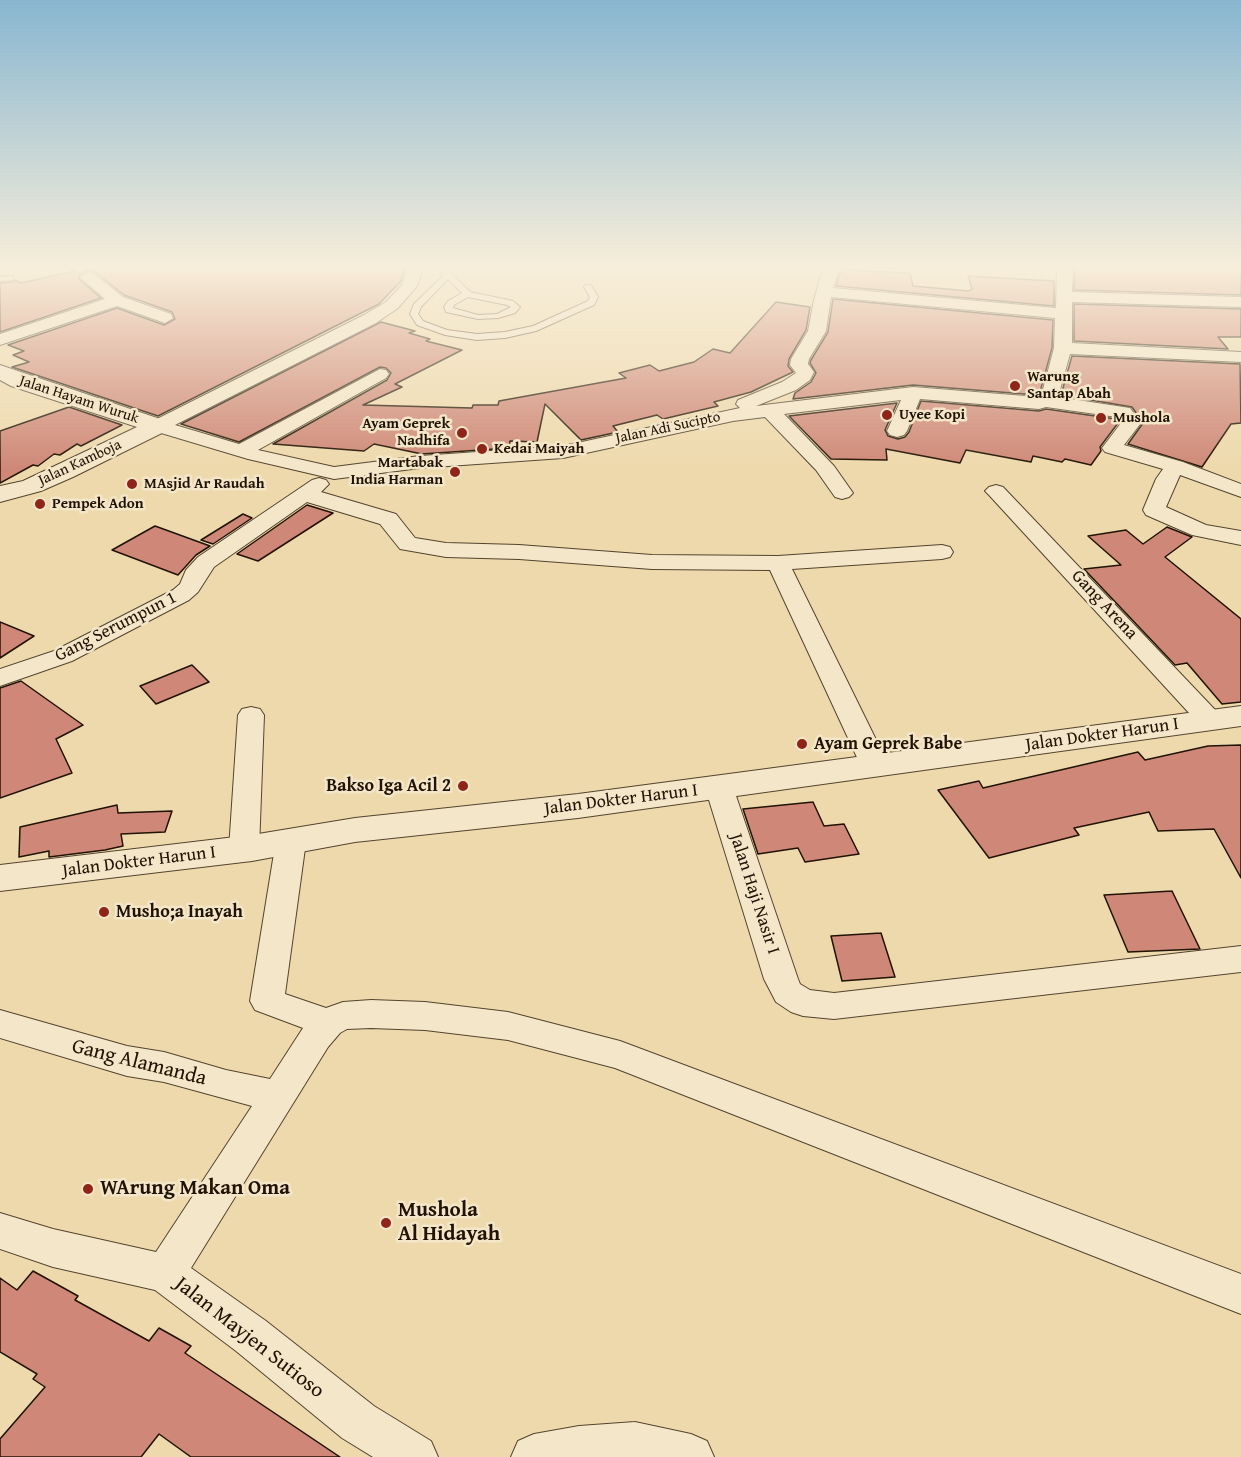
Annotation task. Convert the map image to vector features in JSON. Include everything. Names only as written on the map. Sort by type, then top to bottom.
[{"type":"street","points":[[0,340],[20,333]]},
{"type":"street","points":[[158,426],[342,333]]},
{"type":"street","points":[[733,414],[737,407],[789,386],[804,376],[805,372],[799,365],[800,359],[816,333]]},
{"type":"street","points":[[1045,401],[1051,394],[1063,348],[1063,333]]},
{"type":"street","points":[[1063,348],[1241,357]]},
{"type":"street","name":"Jalan Hayam Wuruk","points":[[0,372],[19,381],[158,426]]},
{"type":"street","points":[[241,451],[380,374]]},
{"type":"street","points":[[897,431],[913,393]]},
{"type":"street","name":"Jalan Adi Sucipto","points":[[158,426],[241,451],[334,473],[420,462],[563,452],[733,414],[913,393],[1014,403],[1045,401],[1123,412],[1131,423],[1112,448],[1176,466]]},
{"type":"street","points":[[769,410],[833,479]]},
{"type":"street","name":"Jalan Kamboja","points":[[14,491],[158,426]]},
{"type":"street","points":[[1241,490],[1176,466],[1166,479],[1154,510],[1200,530],[1241,538]]},
{"type":"street","name":"Gang Serumpun 1","points":[[0,678],[63,656],[181,595],[190,587],[198,570],[206,562],[334,473]]},
{"type":"street","name":"Gang Arena","points":[[996,491],[1226,718]]},
{"type":"street","points":[[303,494],[388,519],[408,544],[437,548],[640,561],[778,563],[942,552]]},
{"type":"street","points":[[778,563],[874,766]]},
{"type":"street","points":[[244,849],[250,715]]},
{"type":"street","name":"Jalan Dokter Harun I","points":[[0,878],[244,849],[355,830],[578,806],[1226,718]]},
{"type":"street","name":"Jalan Haji Nasir I","points":[[719,787],[781,979],[794,998],[803,1003],[834,1006],[1241,959]]},
{"type":"street","points":[[291,842],[267,1001],[328,1023]]},
{"type":"street","points":[[165,1273],[328,1023],[344,1016],[371,1014],[425,1016],[508,1026],[620,1055],[1241,1294]]},
{"type":"street","name":"Gang Alamanda","points":[[0,1024],[127,1061],[164,1067],[226,1085],[279,1095]]},
{"type":"street","name":"Jalan Mayjen Sutioso","points":[[0,1231],[53,1248],[165,1273],[251,1336],[358,1422],[415,1457]]},
{"type":"street","points":[[534,1457],[579,1449],[636,1445],[691,1457]]},
{"type":"lane","points":[[451,333],[477,337],[514,333]]},
{"type":"building","points":[[43,333],[322,333],[158,416],[12,367],[29,362],[13,355],[24,351],[8,345]]},
{"type":"building","points":[[359,333],[409,333],[430,339],[426,341],[462,350],[395,384],[402,387],[363,405],[472,408],[473,405],[498,405],[499,401],[626,378],[619,373],[650,365],[659,371],[694,362],[713,349],[730,353],[748,333],[804,333],[789,359],[788,366],[793,372],[751,392],[714,402],[718,406],[663,419],[657,415],[613,426],[618,432],[581,440],[545,404],[537,442],[510,441],[509,448],[422,454],[374,444],[364,451],[273,444],[387,380],[391,373],[386,368],[380,367],[239,442],[181,424]]},
{"type":"building","points":[[827,333],[1053,333],[1052,348],[1040,392],[1037,395],[913,385],[793,399],[795,393],[811,382],[816,373],[810,363]]},
{"type":"building","points":[[1074,333],[1241,333],[1241,337],[1218,337],[1228,349],[1074,341]]},
{"type":"building","points":[[1072,356],[1240,364],[1241,423],[1231,424],[1202,467],[1128,444],[1143,423],[1132,407],[1061,395]]},
{"type":"building","points":[[921,401],[1039,411],[1046,409],[1116,419],[1118,423],[1100,447],[1101,451],[1091,465],[1065,459],[1062,462],[1033,456],[1031,462],[966,450],[960,463],[886,449],[887,460],[831,459],[789,416],[897,403],[885,430],[888,436],[898,439],[905,437],[909,432]]},
{"type":"building","points":[[69,407],[122,425],[81,446],[77,444],[60,455],[54,454],[38,466],[33,465],[0,483],[0,431]]},
{"type":"building","points":[[307,505],[333,513],[258,561],[237,554]]},
{"type":"building","points":[[243,514],[252,518],[213,544],[201,540]]},
{"type":"building","points":[[155,526],[210,546],[196,555],[178,575],[112,550]]},
{"type":"building","points":[[1167,527],[1192,537],[1165,557],[1241,619],[1241,702],[1222,704],[1187,663],[1175,665],[1084,569],[1121,565],[1088,536],[1126,530],[1143,544]]},
{"type":"building","points":[[0,622],[34,636],[0,658]]},
{"type":"building","points":[[192,665],[209,682],[156,704],[140,686]]},
{"type":"building","points":[[21,681],[83,725],[56,739],[72,773],[0,798],[0,688]]},
{"type":"building","points":[[1241,745],[1241,878],[1214,829],[1158,831],[1149,812],[1074,828],[1079,835],[989,858],[938,790],[979,781],[983,788],[1138,752],[1145,760],[1208,746]]},
{"type":"building","points":[[813,802],[824,826],[844,824],[859,854],[805,862],[798,848],[758,854],[743,809]]},
{"type":"building","points":[[117,805],[118,813],[172,811],[165,832],[121,834],[123,846],[49,857],[49,851],[19,857],[20,827]]},
{"type":"building","points":[[1172,891],[1200,949],[1128,952],[1104,895]]},
{"type":"building","points":[[881,933],[895,977],[842,981],[831,936]]},
{"type":"building","points":[[33,1271],[78,1296],[75,1300],[149,1341],[159,1328],[191,1346],[185,1353],[340,1457],[191,1457],[159,1434],[141,1457],[0,1457],[0,1439],[45,1387],[33,1379],[37,1374],[0,1352],[0,1278],[17,1290]]},
{"type":"place","name":"Warung Santap Abah","points":[[1015,386]]},
{"type":"place","name":"Uyee Kopi","points":[[887,415]]},
{"type":"place","name":"Mushola","points":[[1101,418]]},
{"type":"place","name":"Ayam Geprek Nadhifa","points":[[462,433]]},
{"type":"place","name":"Kedai Maiyah","points":[[482,449]]},
{"type":"place","name":"Martabak India Harman","points":[[455,472]]},
{"type":"place","name":"MAsjid Ar Raudah","points":[[132,484]]},
{"type":"place","name":"Pempek Adon","points":[[40,504]]},
{"type":"place","name":"Ayam Geprek Babe","points":[[802,744]]},
{"type":"place","name":"Bakso Iga Acil 2","points":[[463,786]]},
{"type":"place","name":"Musho;a Inayah","points":[[104,912]]},
{"type":"place","name":"WArung Makan Oma","points":[[88,1189]]},
{"type":"place","name":"Mushola Al Hidayah","points":[[386,1223]]}]
